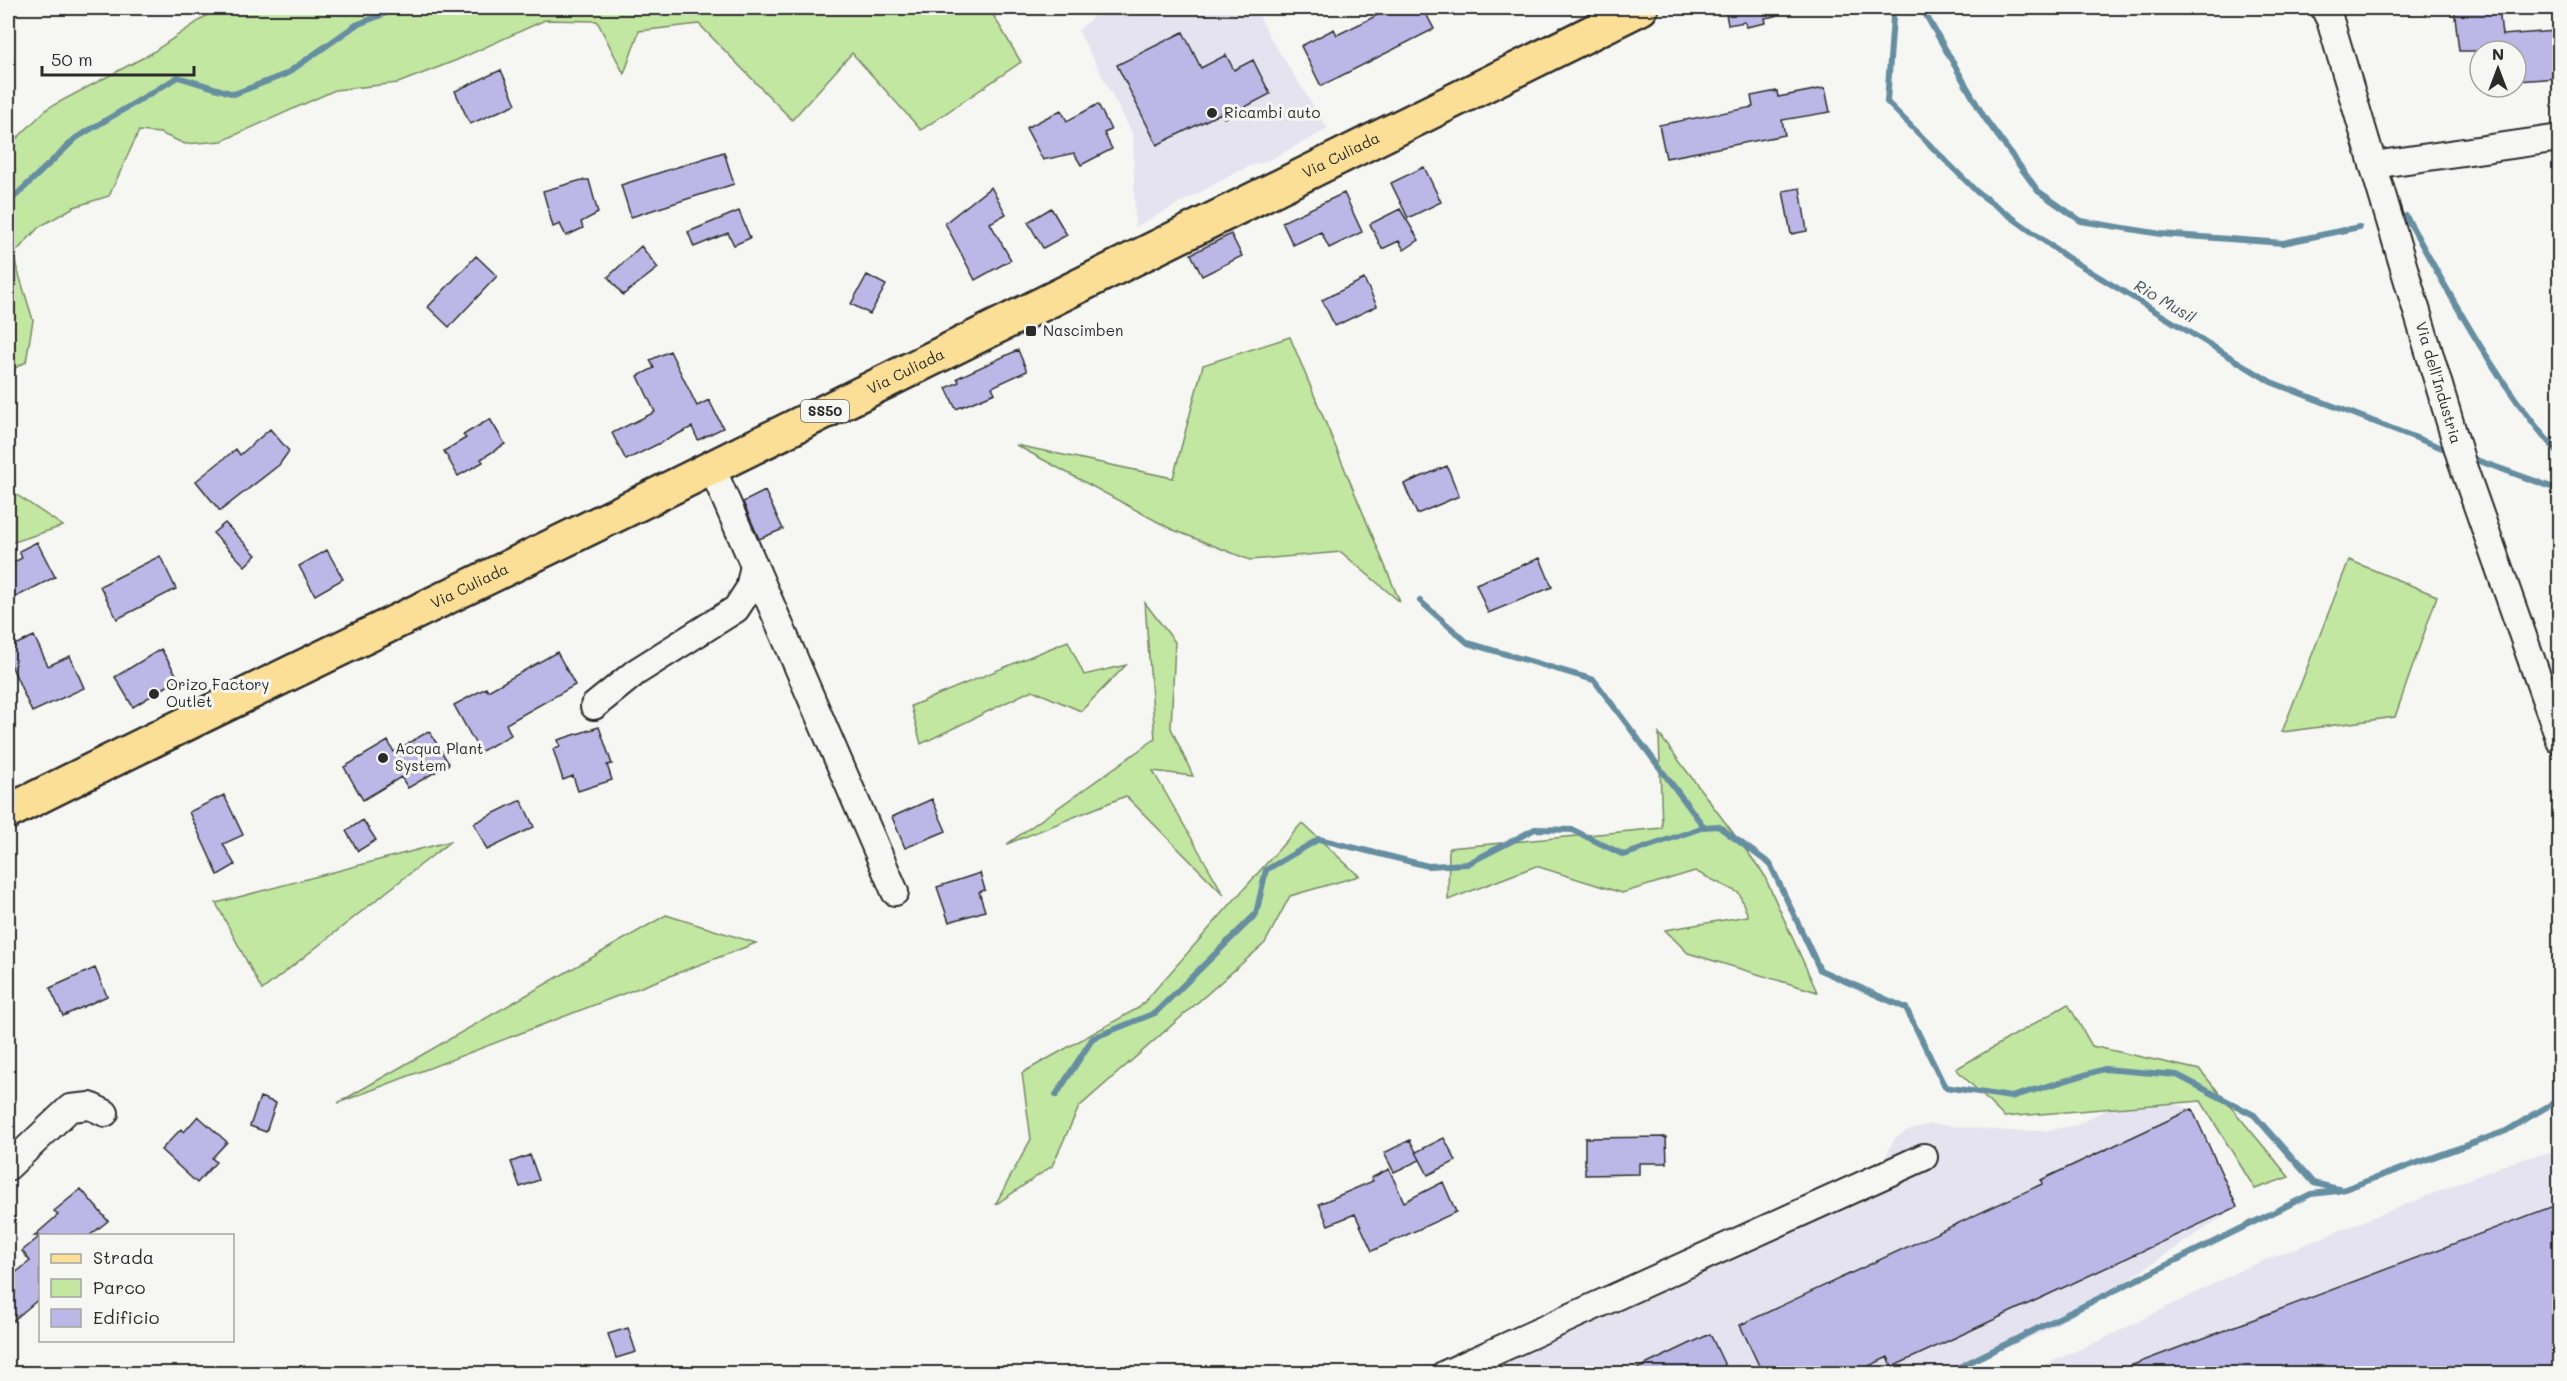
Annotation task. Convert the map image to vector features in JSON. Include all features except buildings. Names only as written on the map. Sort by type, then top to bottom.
[{"type":"main road","name":"Via Culiada","points":[[8,812],[151,739],[712,468],[1276,186],[1641,8]]},
{"type":"street","name":"Via dell'Industria","points":[[2328,12],[2463,466],[2559,741]]},
{"type":"street","points":[[2373,165],[2559,138]]},
{"type":"street","points":[[712,468],[896,892]]},
{"type":"street","points":[[594,706],[636,672],[736,609],[749,589],[754,565]]},
{"type":"street","points":[[8,1167],[70,1108],[90,1106],[105,1113]]},
{"type":"street","points":[[1445,1374],[1924,1157]]},
{"type":"shaded area","points":[[1104,8],[1255,8],[1270,37],[1328,129],[1267,161],[1249,166],[1135,227],[1133,135],[1078,30]]},
{"type":"shaded area","points":[[2124,1100],[2161,1100],[2192,1109],[2237,1207],[2086,1308],[2044,1331],[1952,1373],[1451,1374],[1802,1215],[1795,1200],[1882,1164],[1895,1138],[1908,1130],[1932,1124],[2008,1131],[2043,1131],[2077,1125]]},
{"type":"shaded area","points":[[2559,1152],[2559,1373],[2023,1374],[2101,1340],[2243,1269],[2512,1162]]},
{"type":"green space","points":[[218,8],[989,8],[1021,62],[921,130],[852,53],[792,120],[699,24],[639,31],[624,74],[597,21],[545,20],[457,60],[398,83],[335,90],[222,141],[185,144],[160,133],[139,131],[109,196],[74,207],[39,227],[13,255],[33,320],[26,362],[8,372],[8,147],[48,108],[150,54]]},
{"type":"green space","points":[[1290,337],[1400,602],[1341,552],[1250,560],[1171,529],[1016,445],[1173,478],[1203,365]]},
{"type":"green space","points":[[8,489],[63,526],[8,544]]},
{"type":"green space","points":[[2349,560],[2437,596],[2395,717],[2282,732]]},
{"type":"green space","points":[[1145,603],[1175,642],[1171,728],[1193,776],[1153,771],[1224,895],[1126,796],[1007,844],[1155,739]]},
{"type":"green space","points":[[1068,641],[1084,675],[1126,665],[1081,711],[1032,690],[921,744],[911,706]]},
{"type":"green space","points":[[1659,734],[1763,873],[1817,992],[1688,953],[1665,930],[1748,916],[1739,893],[1695,871],[1622,893],[1536,866],[1448,900],[1449,848],[1662,828]]},
{"type":"green space","points":[[1302,823],[1359,876],[1290,896],[1265,943],[1079,1107],[1052,1166],[995,1205],[1031,1139],[1022,1073],[1140,1007]]},
{"type":"green space","points":[[451,841],[262,990],[216,903]]},
{"type":"green space","points":[[666,915],[756,943],[338,1103]]},
{"type":"green space","points":[[2068,1004],[2092,1046],[2200,1070],[2289,1177],[2255,1189],[2201,1101],[2004,1117],[1956,1069]]},
{"type":"waterway","points":[[8,203],[76,138],[178,77],[234,94],[286,74],[356,25],[399,8]]},
{"type":"waterway","name":"Rio Musil","points":[[1889,8],[1893,17],[1887,102],[1977,192],[2065,256],[2271,382],[2450,451]]},
{"type":"waterway","points":[[1922,8],[1984,117],[2038,191],[2081,221],[2161,234],[2283,243],[2359,227]]},
{"type":"waterway","points":[[2406,216],[2458,309],[2496,370],[2537,428],[2560,455]]},
{"type":"waterway","name":"Rio Musil","points":[[2468,457],[2560,490]]},
{"type":"waterway","points":[[1420,601],[1468,643],[1594,680],[1704,827]]},
{"type":"waterway","points":[[1056,1095],[1093,1038],[1155,1013],[1256,914],[1266,870],[1319,839],[1428,866],[1467,864],[1535,829],[1573,830],[1624,855],[1704,827],[1718,826],[1770,864],[1820,970],[1906,1008],[1945,1087],[2011,1097],[2104,1069],[2177,1075],[2254,1115],[2314,1183],[2342,1190],[2506,1131],[2560,1099]]},
{"type":"waterway","points":[[1945,1374],[2311,1194],[2338,1191]]},
{"type":"place","name":"Ricambi auto","points":[[1212,113]]},
{"type":"place","name":"Nascimben","points":[[1031,331]]},
{"type":"place","name":"Orizo Factory Outlet","points":[[154,694]]},
{"type":"place","name":"Acqua Plant System","points":[[383,758]]}]
